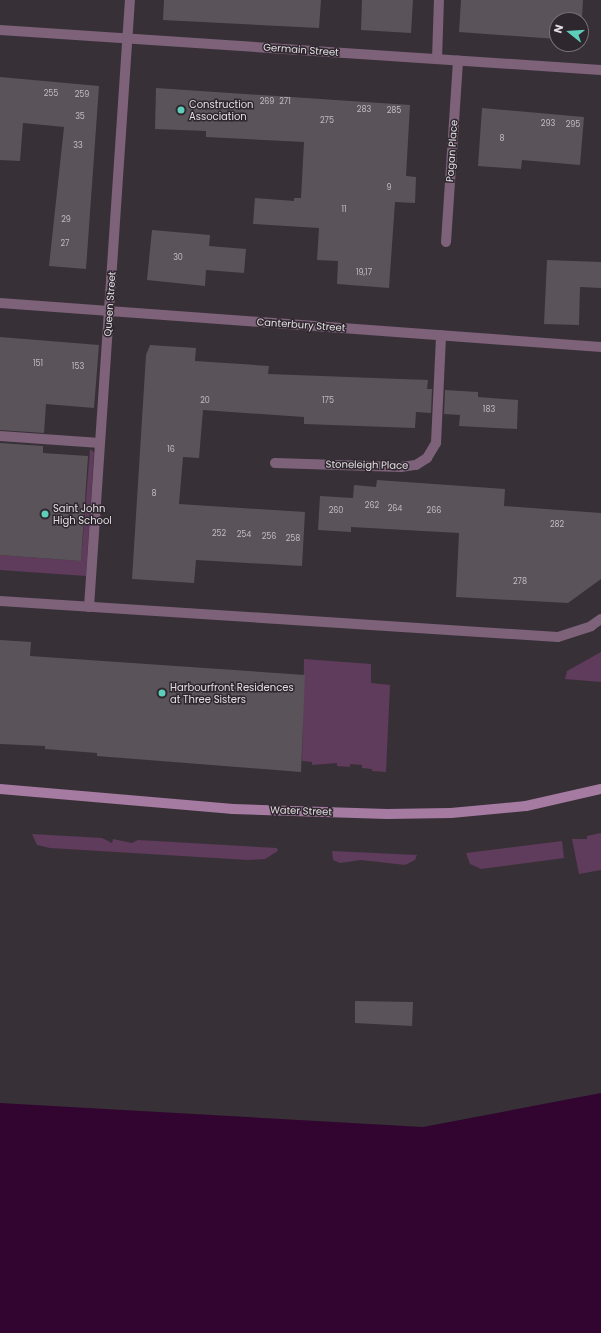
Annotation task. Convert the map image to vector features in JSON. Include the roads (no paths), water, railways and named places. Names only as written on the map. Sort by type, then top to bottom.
[{"type":"main road","name":"Water Street","points":[[0,789],[233,809],[387,814],[451,813],[526,806],[601,789]]},
{"type":"street","name":"Queen Street","points":[[89,607],[130,0]]},
{"type":"street","points":[[437,59],[439,0]]},
{"type":"street","name":"Germain Street","points":[[0,30],[601,70]]},
{"type":"street","name":"Pagan Place","points":[[446,242],[458,60]]},
{"type":"street","name":"Canterbury Street","points":[[0,303],[601,347]]},
{"type":"street","name":"Stoneleigh Place","points":[[275,463],[401,466],[416,465],[427,458],[436,443],[441,335]]},
{"type":"street","points":[[0,436],[100,443]]},
{"type":"street","points":[[0,601],[558,637],[591,626],[601,619]]},
{"type":"place","name":"Construction Association","points":[[181,110]]},
{"type":"place","name":"Saint John High School","points":[[45,514]]},
{"type":"place","name":"Harbourfront Residences at Three Sisters","points":[[162,693]]}]
